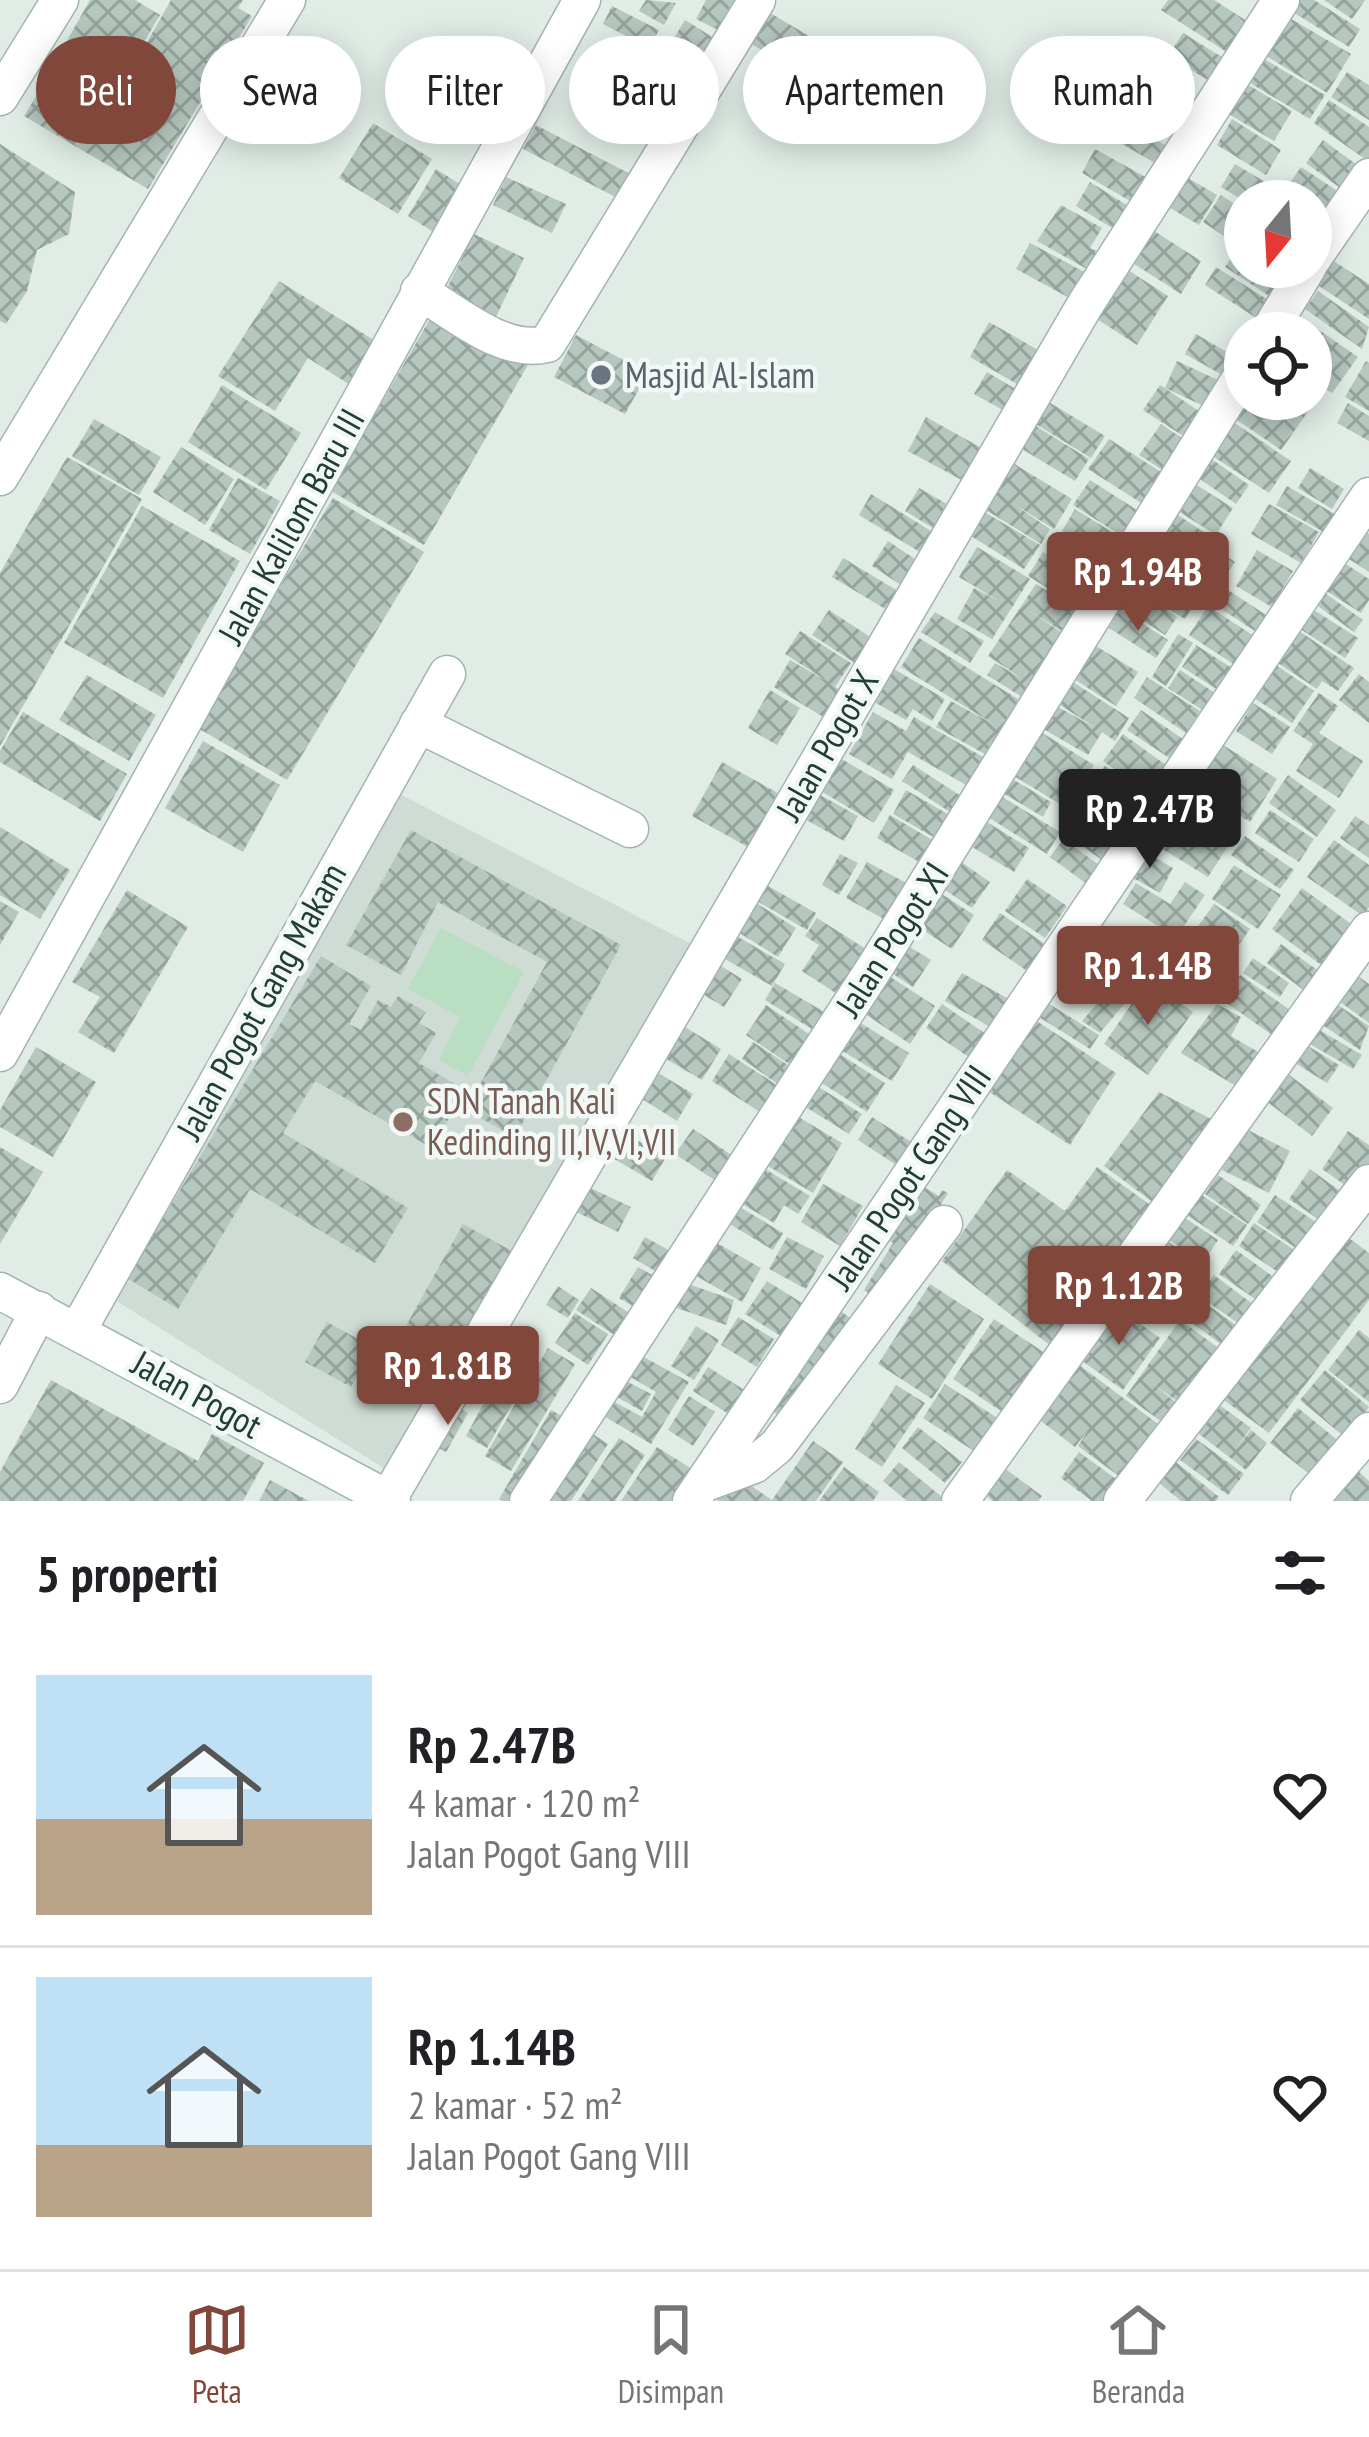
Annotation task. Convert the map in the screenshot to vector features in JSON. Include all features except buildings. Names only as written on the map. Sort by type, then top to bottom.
[{"type":"street","points":[[0,97],[59,0]]},
{"type":"street","points":[[6,455],[287,0]]},
{"type":"street","name":"Jalan Kalilom Baru III","points":[[0,1053],[582,0]]},
{"type":"street","points":[[419,291],[501,340],[530,348],[548,344],[757,0]]},
{"type":"street","name":"Jalan Pogot X","points":[[390,1500],[1073,325],[1281,0]]},
{"type":"street","points":[[1332,231],[1369,177]]},
{"type":"street","name":"Jalan Pogot XI","points":[[528,1501],[877,964],[1224,405]]},
{"type":"street","name":"Jalan Pogot Gang VIII","points":[[697,1492],[1369,496]]},
{"type":"street","name":"Jalan Pogot Gang Makam","points":[[78,1330],[447,674]]},
{"type":"street","points":[[418,724],[630,829]]},
{"type":"street","points":[[960,1501],[1369,929]]},
{"type":"street","points":[[1122,1501],[1369,1183]]},
{"type":"street","points":[[697,1492],[754,1465],[777,1447],[944,1224]]},
{"type":"street","name":"Jalan Pogot","points":[[0,1291],[390,1500]]},
{"type":"street","points":[[0,1385],[39,1310]]},
{"type":"street","points":[[1309,1501],[1369,1431]]},
{"type":"shaded area","name":"SDN Tanah Kali Kedinding II,IV,VI,VII","points":[[388,788],[701,949],[398,1477],[107,1295]]},
{"type":"green space","points":[[441,928],[524,972],[468,1076],[439,1060],[460,1017],[408,989]]},
{"type":"place","name":"Masjid Al-Islam","points":[[601,375]]},
{"type":"place","name":"SDN Tanah Kali Kedinding II,IV,VI,VII","points":[[403,1122]]}]
